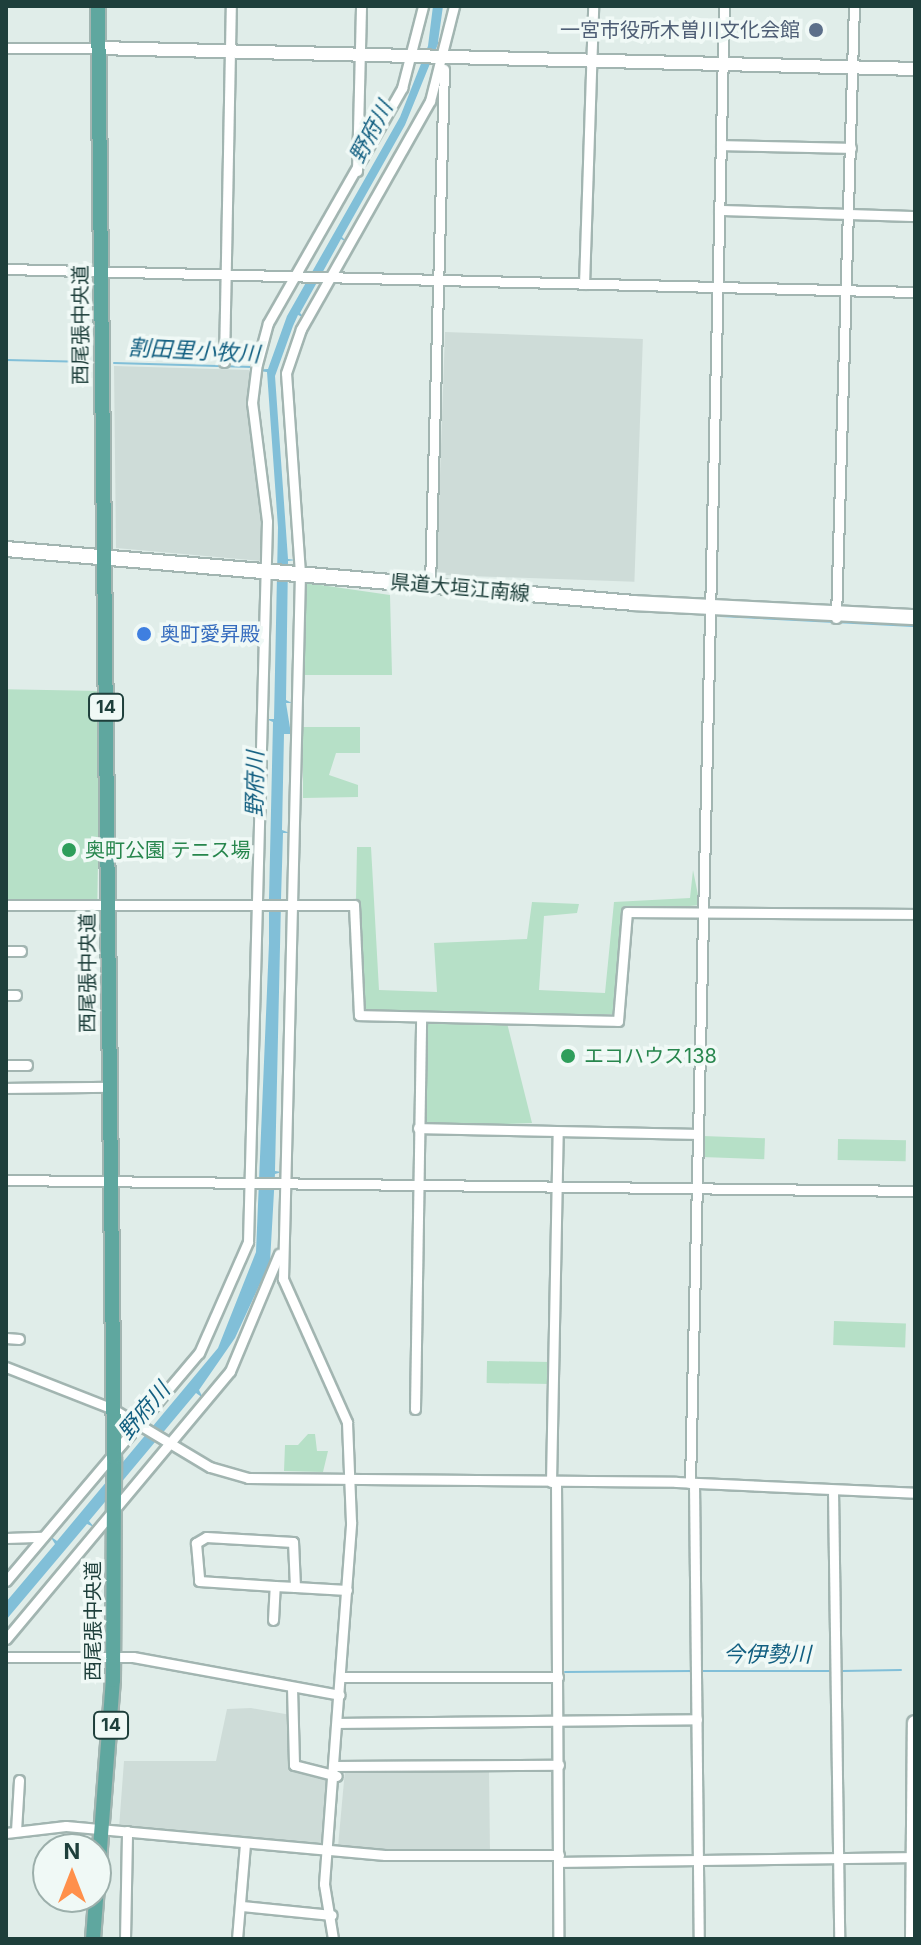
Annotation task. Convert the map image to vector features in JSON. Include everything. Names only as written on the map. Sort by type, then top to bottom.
[{"type":"main road","name":"西尾張中央道","points":[[93,1939],[105,1828],[113,1655],[114,1511],[98,6]]},
{"type":"main road","name":"県道大垣江南線","points":[[6,549],[836,618],[915,617]]},
{"type":"main road","points":[[913,1939],[915,1723]]},
{"type":"street","points":[[224,362],[223,274],[231,6]]},
{"type":"street","points":[[357,173],[361,6]]},
{"type":"street","points":[[6,1581],[199,1353],[225,1304],[248,1242],[252,1179],[265,569],[256,368],[268,323],[357,173],[414,51],[423,6]]},
{"type":"street","points":[[333,1939],[332,1915],[324,1884],[332,1849],[347,1590],[344,1408],[285,1295],[300,573],[286,373],[296,339],[420,120],[443,57],[454,6]]},
{"type":"street","points":[[584,284],[593,6]]},
{"type":"street","points":[[699,1939],[692,1483],[695,1134],[706,608],[724,6]]},
{"type":"street","points":[[836,618],[854,6]]},
{"type":"street","points":[[6,48],[414,51],[443,57],[592,56],[915,69]]},
{"type":"street","points":[[430,585],[443,57]]},
{"type":"street","points":[[721,145],[851,148]]},
{"type":"street","points":[[719,210],[915,216]]},
{"type":"street","points":[[6,269],[334,273],[584,284],[915,292]]},
{"type":"street","points":[[6,905],[256,902],[354,905],[359,1015],[618,1021],[627,912],[915,914]]},
{"type":"street","points":[[6,951],[21,951]]},
{"type":"street","points":[[415,1409],[421,1018]]},
{"type":"street","points":[[6,1065],[27,1065]]},
{"type":"street","points":[[6,1088],[109,1087]]},
{"type":"street","points":[[418,1128],[695,1134]]},
{"type":"street","points":[[558,1132],[554,1482],[559,1765],[558,1939]]},
{"type":"street","points":[[6,1180],[287,1179],[915,1191]]},
{"type":"street","points":[[6,1639],[169,1444],[244,1348],[285,1236]]},
{"type":"street","points":[[6,1338],[19,1339]]},
{"type":"street","points":[[6,1367],[113,1409],[169,1444],[237,1476],[692,1483],[915,1493]]},
{"type":"street","points":[[833,1490],[839,1939]]},
{"type":"street","points":[[6,1538],[43,1537]]},
{"type":"street","points":[[295,1587],[293,1542],[206,1537],[196,1543],[196,1579],[275,1586],[347,1590]]},
{"type":"street","points":[[273,1620],[275,1586]]},
{"type":"street","points":[[6,1657],[113,1655],[340,1695]]},
{"type":"street","points":[[341,1677],[558,1677]]},
{"type":"street","points":[[292,1687],[294,1765],[337,1771],[559,1765]]},
{"type":"street","points":[[338,1723],[697,1719]]},
{"type":"street","points":[[19,1780],[11,1812],[11,1832],[105,1828],[332,1849],[559,1858],[697,1861],[914,1857]]},
{"type":"street","points":[[125,1939],[127,1831]]},
{"type":"street","points":[[237,1939],[245,1843]]},
{"type":"street","points":[[242,1906],[332,1915]]},
{"type":"shaded area","points":[[445,332],[643,339],[634,582],[437,575]]},
{"type":"shaded area","points":[[114,366],[249,370],[265,520],[262,561],[116,548]]},
{"type":"shaded area","points":[[251,1708],[291,1715],[291,1767],[332,1777],[328,1846],[119,1828],[124,1761],[216,1761],[227,1709]]},
{"type":"shaded area","points":[[489,1767],[490,1853],[338,1847],[345,1770]]},
{"type":"green space","points":[[300,582],[390,595],[392,675],[302,675]]},
{"type":"green space","points":[[6,689],[101,691],[97,901],[6,899]]},
{"type":"green space","points":[[303,727],[360,727],[360,753],[336,753],[329,775],[358,785],[358,797],[303,798]]},
{"type":"green space","points":[[357,847],[371,847],[379,990],[437,992],[434,943],[527,939],[532,902],[579,904],[577,913],[544,916],[539,990],[605,993],[614,902],[690,898],[693,870],[700,905],[627,912],[624,1014],[363,1016],[354,1004]]},
{"type":"green space","points":[[506,1019],[532,1123],[418,1128],[420,1021]]},
{"type":"green space","points":[[703,1136],[765,1138],[764,1159],[702,1157]]},
{"type":"green space","points":[[838,1139],[906,1140],[906,1161],[838,1160]]},
{"type":"green space","points":[[834,1321],[906,1324],[905,1347],[833,1345]]},
{"type":"green space","points":[[487,1361],[551,1362],[551,1384],[487,1383]]},
{"type":"green space","points":[[308,1434],[315,1434],[317,1451],[328,1451],[323,1472],[284,1471],[285,1445],[298,1445]]},
{"type":"water","points":[[433,6],[443,6],[438,42],[446,44],[438,44],[405,125],[342,237],[347,242],[341,239],[300,313],[305,318],[298,315],[275,376],[288,559],[296,560],[288,561],[286,700],[292,703],[286,703],[291,734],[284,734],[282,830],[290,833],[283,833],[281,899],[289,902],[281,902],[275,1171],[282,1172],[275,1174],[270,1262],[235,1338],[199,1390],[203,1398],[196,1393],[89,1521],[94,1527],[87,1524],[6,1620],[6,1602],[55,1544],[50,1536],[57,1541],[218,1348],[256,1252],[269,943],[269,902],[262,900],[269,899],[273,722],[266,719],[274,719],[278,527],[267,372],[251,370],[268,369],[287,316],[400,117],[428,46]]},
{"type":"waterway","name":"割田里小牧川","points":[[6,360],[90,362]]},
{"type":"waterway","name":"割田里小牧川","points":[[114,363],[252,367]]},
{"type":"waterway","points":[[369,587],[442,594]]},
{"type":"waterway","points":[[669,612],[692,614]]},
{"type":"waterway","points":[[721,616],[913,626]]},
{"type":"waterway","name":"今伊勢川","points":[[842,1671],[901,1670]]},
{"type":"waterway","name":"今伊勢川","points":[[565,1672],[692,1671]]},
{"type":"waterway","name":"今伊勢川","points":[[702,1671],[831,1671]]},
{"type":"place","name":"一宮市役所木曽川文化会館","points":[[816,30]]},
{"type":"place","name":"奥町愛昇殿","points":[[144,634]]},
{"type":"place","name":"奥町公園 テニス場","points":[[69,850]]},
{"type":"place","name":"エコハウス138","points":[[568,1056]]},
{"type":"water label","name":"野府川","points":[[371,132]]},
{"type":"water label","name":"野府川","points":[[255,784]]},
{"type":"water label","name":"野府川","points":[[144,1411]]}]
